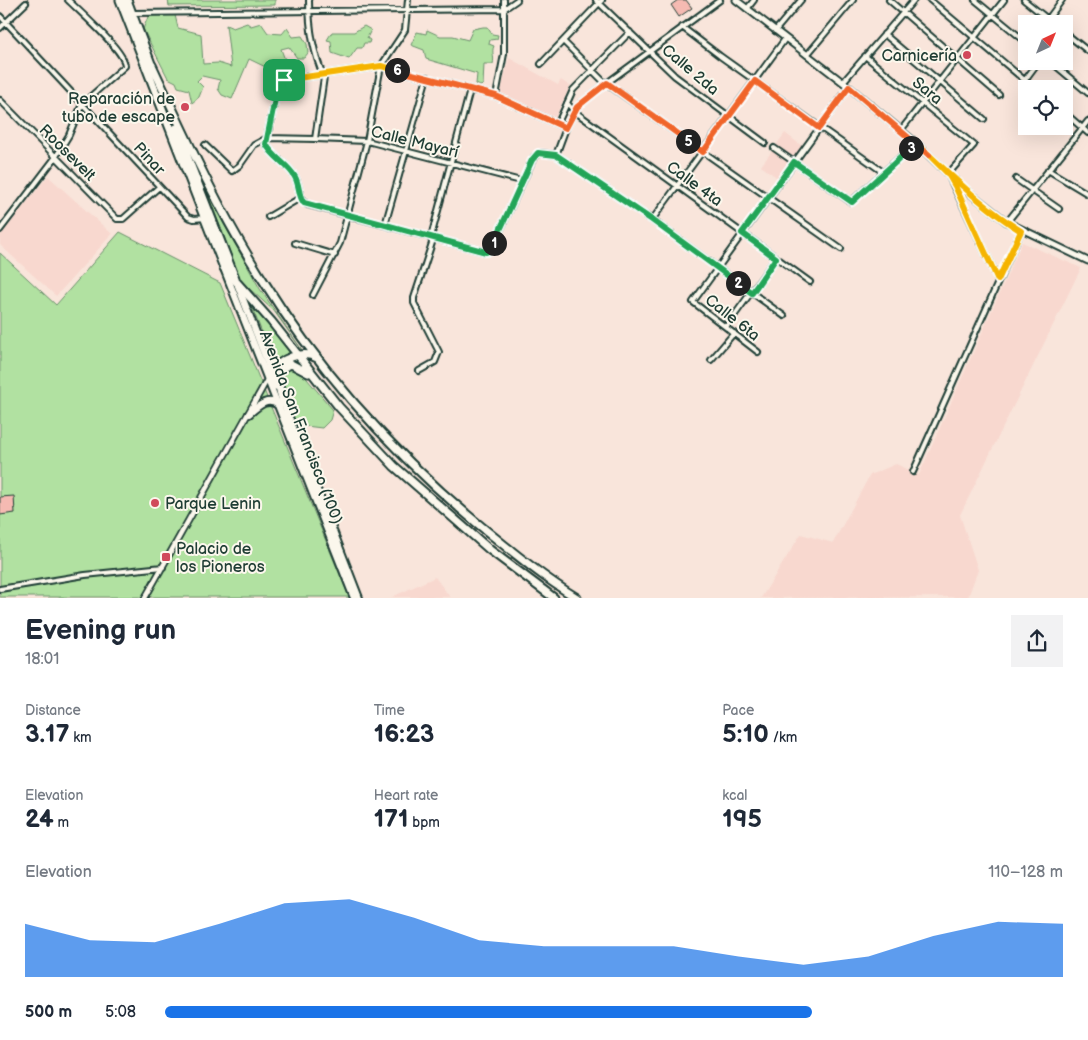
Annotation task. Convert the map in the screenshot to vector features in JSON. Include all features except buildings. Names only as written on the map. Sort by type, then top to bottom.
[{"type":"highway","points":[[120,0],[224,268],[271,321],[314,377],[365,436],[406,478],[490,550],[554,598]]},
{"type":"highway","points":[[126,0],[238,286]]},
{"type":"highway","points":[[152,65],[203,173],[259,274],[319,360],[368,419],[416,469],[498,540],[577,598]]},
{"type":"highway","name":"Avenida San Francisco (100)","points":[[224,268],[360,598]]},
{"type":"highway","name":"Avenida San Francisco (100)","points":[[238,286],[270,376]]},
{"type":"highway","points":[[270,376],[281,362],[307,354],[319,360]]},
{"type":"highway","points":[[270,376],[288,364],[294,364],[314,377]]},
{"type":"highway","points":[[248,414],[259,405],[268,402],[281,404],[277,382],[278,374],[282,368]]},
{"type":"highway","name":"Avenida San Francisco (100)","points":[[281,404],[354,598]]},
{"type":"main road","points":[[736,0],[775,32],[843,82],[916,143],[948,174],[1007,222],[1021,231],[1088,261]]},
{"type":"street","points":[[0,230],[55,158],[69,135],[82,104],[125,66],[123,58],[104,36],[68,0]]},
{"type":"street","points":[[309,0],[311,34],[319,68],[324,80],[315,138]]},
{"type":"street","points":[[313,295],[335,255],[367,141],[381,66],[404,30],[409,10],[408,0]]},
{"type":"street","points":[[496,96],[504,54],[504,0]]},
{"type":"street","points":[[132,13],[504,9],[517,0]]},
{"type":"street","points":[[556,155],[574,111],[607,83],[682,26],[720,0]]},
{"type":"street","points":[[747,9],[754,0]]},
{"type":"street","points":[[775,32],[801,0]]},
{"type":"street","points":[[807,55],[853,0]]},
{"type":"street","points":[[889,0],[999,95]]},
{"type":"street","points":[[843,82],[914,0]]},
{"type":"street","points":[[930,0],[1025,80],[1032,70]]},
{"type":"street","points":[[974,0],[1018,35]]},
{"type":"street","points":[[901,130],[1004,0]]},
{"type":"street","points":[[1024,0],[1043,15]]},
{"type":"street","points":[[1051,15],[1062,0]]},
{"type":"street","points":[[541,64],[599,1]]},
{"type":"street","name":"Calle 2da","points":[[599,1],[675,76],[765,143]]},
{"type":"street","points":[[0,28],[26,3]]},
{"type":"street","name":"Pinar","points":[[0,16],[188,217],[194,219],[205,218]]},
{"type":"street","points":[[682,26],[819,128],[883,172]]},
{"type":"street","points":[[558,123],[574,90],[630,32]]},
{"type":"street","points":[[884,34],[984,119]]},
{"type":"street","points":[[652,220],[785,39]]},
{"type":"street","points":[[1073,39],[1088,51]]},
{"type":"street","points":[[563,41],[592,71],[607,83],[841,249]]},
{"type":"street","name":"Sara","points":[[865,56],[974,145],[948,174]]},
{"type":"street","points":[[566,128],[496,96],[381,66],[288,78],[278,85],[266,144],[270,151],[296,179],[300,198],[308,205],[486,252],[491,250],[521,181],[536,155],[541,153],[556,155],[652,220],[784,316]]},
{"type":"street","points":[[1061,70],[1088,93]]},
{"type":"street","points":[[385,225],[427,77]]},
{"type":"street","points":[[718,268],[849,87]]},
{"type":"street","points":[[419,371],[436,362],[439,352],[413,300],[432,243],[431,237],[470,90]]},
{"type":"street","name":"Roosevelt","points":[[0,100],[55,158],[120,220],[159,187]]},
{"type":"street","name":"Calle 4ta","points":[[566,104],[810,282]]},
{"type":"street","points":[[1073,120],[1088,133]]},
{"type":"street","points":[[1007,222],[1088,121]]},
{"type":"street","points":[[206,145],[232,171],[245,159],[254,144],[268,138]]},
{"type":"street","name":"Calle Mayarí","points":[[268,138],[367,141],[521,181]]},
{"type":"street","points":[[774,148],[852,202],[916,143]]},
{"type":"street","points":[[1048,170],[1088,194]]},
{"type":"street","points":[[948,174],[998,280]]},
{"type":"street","points":[[1016,179],[1059,209]]},
{"type":"street","points":[[268,217],[300,198]]},
{"type":"street","points":[[913,472],[1021,231]]},
{"type":"street","points":[[295,243],[335,255]]},
{"type":"street","points":[[726,327],[776,258]]},
{"type":"street","name":"Calle 6ta","points":[[718,268],[693,302],[758,352]]},
{"type":"street","points":[[711,360],[734,333]]},
{"type":"street","points":[[145,598],[270,376]]},
{"type":"street","points":[[0,589],[85,575],[163,567]]},
{"type":"shaded area","points":[[509,58],[558,85],[561,80],[570,86],[555,118],[500,93]]},
{"type":"shaded area","points":[[785,133],[802,146],[779,179],[761,166]]},
{"type":"shaded area","points":[[48,176],[112,234],[56,296],[0,245],[0,235]]},
{"type":"shaded area","points":[[1022,242],[1081,268],[960,515],[978,570],[968,597],[761,598],[801,534],[833,543],[870,475],[896,464],[919,475]]},
{"type":"shaded area","points":[[435,577],[450,597],[392,597]]},
{"type":"green space","points":[[168,0],[275,0],[275,5],[169,6]]},
{"type":"green space","points":[[159,14],[175,15],[178,28],[201,34],[203,64],[218,63],[231,67],[226,25],[233,28],[247,23],[251,26],[261,23],[268,33],[282,34],[287,28],[293,37],[302,36],[307,44],[308,53],[304,58],[297,58],[289,47],[281,49],[285,60],[282,70],[276,72],[249,59],[232,99],[222,95],[218,89],[220,80],[202,76],[197,81],[203,87],[199,97],[192,103],[189,90],[178,87],[176,82],[168,78],[143,29],[148,17]]},
{"type":"green space","points":[[364,26],[371,30],[367,38],[370,40],[369,43],[364,43],[362,48],[357,48],[349,59],[332,53],[331,41],[327,40],[332,32],[354,32]]},
{"type":"green space","points":[[487,27],[492,34],[498,35],[497,39],[490,40],[489,44],[494,46],[493,64],[484,64],[483,85],[480,86],[476,84],[477,74],[426,59],[424,50],[411,45],[417,32],[426,34],[427,30],[440,36],[453,36],[468,40],[473,29]]},
{"type":"green space","points":[[209,197],[260,289],[304,353],[274,311],[241,281]]},
{"type":"green space","name":"Parque Lenin","points":[[120,232],[220,283],[349,597],[0,597],[0,253],[56,305]]},
{"type":"green space","points":[[251,305],[292,355],[275,365]]},
{"type":"green space","points":[[289,369],[302,373],[333,410],[330,420],[322,428],[297,425],[282,388],[284,374]]},
{"type":"place","name":"Carnicería","points":[[967,55]]},
{"type":"place","name":"Reparación de tubo de escape","points":[[185,107]]},
{"type":"place","name":"Parque Lenin","points":[[155,503]]},
{"type":"place","name":"Palacio de los Pioneros","points":[[166,557]]},
{"type":"route","points":[[284,80],[278,85],[266,144],[272,154],[294,175],[300,198],[304,203],[486,252],[491,250],[521,181],[538,153],[556,155],[565,160],[652,220],[752,293],[776,258],[742,233],[794,162],[852,202],[883,172],[902,158],[916,143],[948,174],[961,186],[1021,231],[998,280],[978,233],[948,174],[931,157],[916,143],[849,87],[819,128],[755,81],[703,152],[607,83],[577,107],[566,128],[496,96],[381,66],[284,80]]}]
